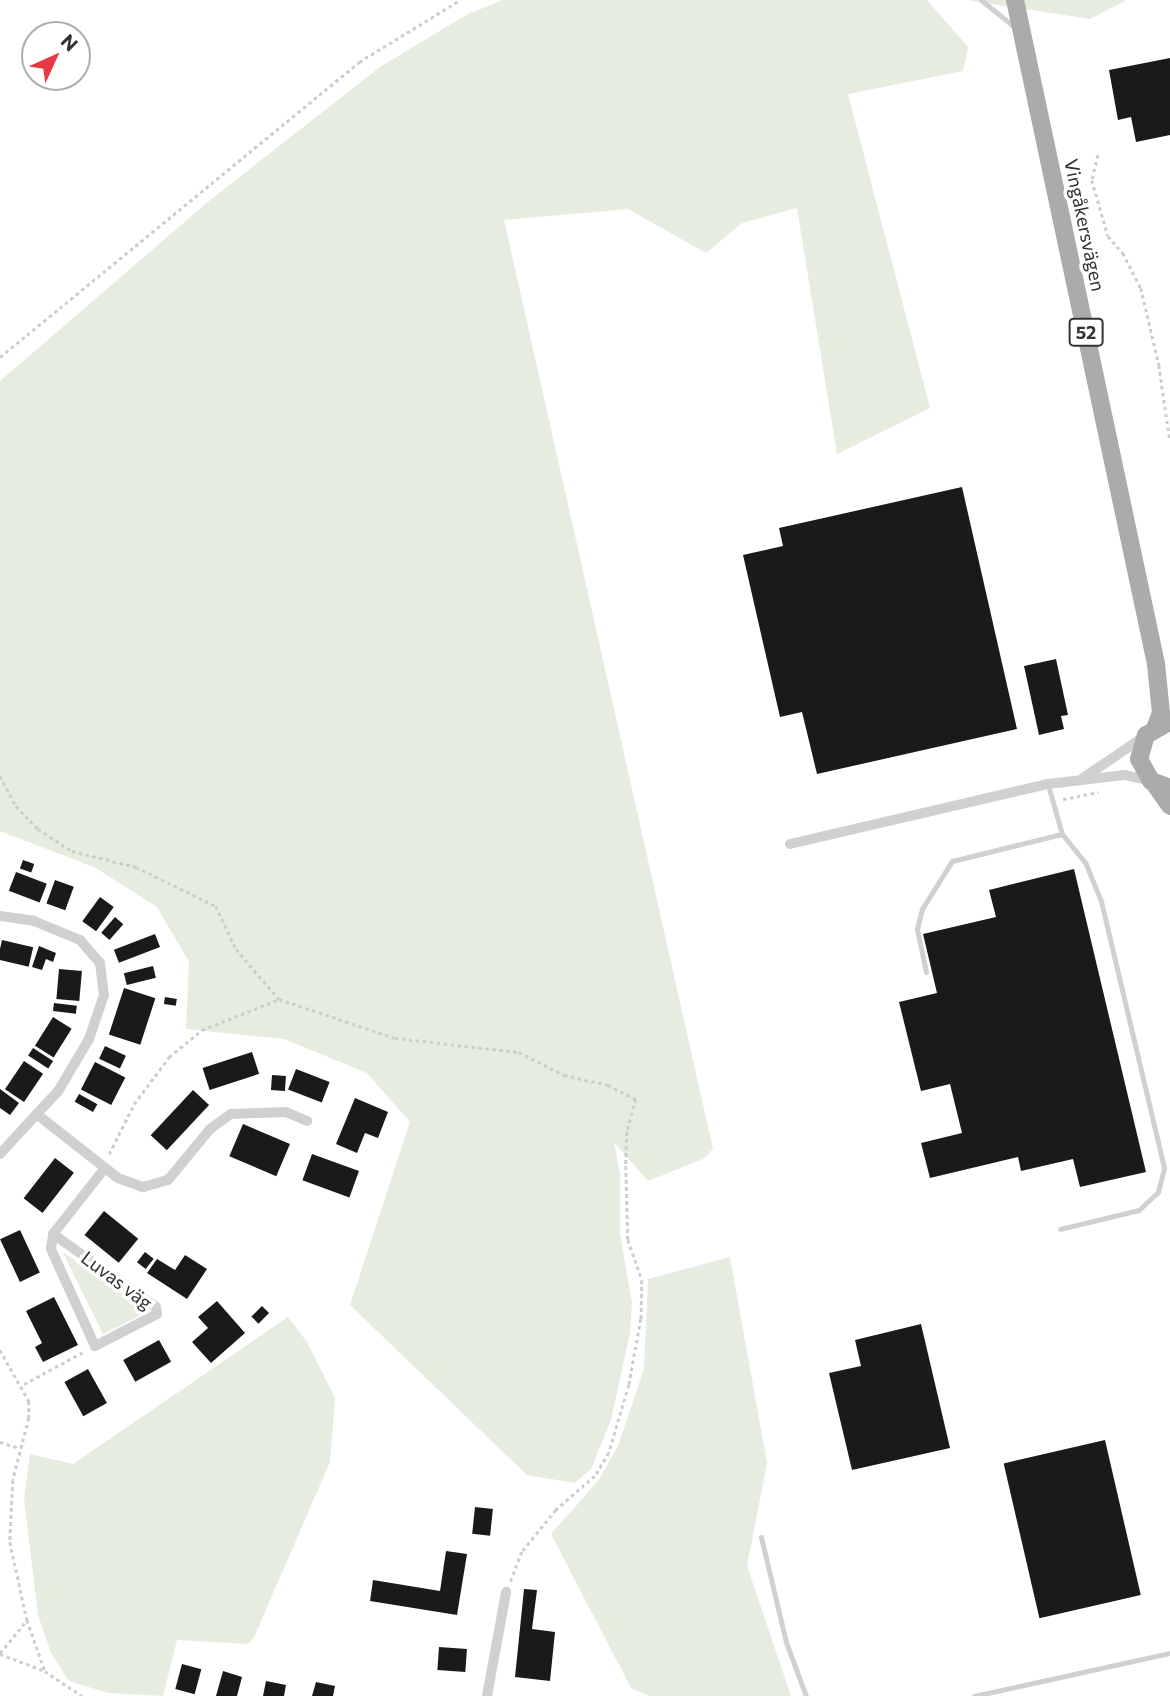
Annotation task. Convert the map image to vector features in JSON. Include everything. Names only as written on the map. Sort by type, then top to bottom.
[{"type":"main road","name":"Vingåkersvägen","points":[[1015,0],[1157,664],[1161,713],[1157,728]]},
{"type":"main road","name":"Vingåkersvägen","points":[[1157,664],[1170,691]]},
{"type":"main road","name":"52","points":[[1157,728],[1139,759],[1159,784],[1170,806]]},
{"type":"street","points":[[1081,780],[1157,728]]},
{"type":"street","points":[[789,844],[1048,784],[1125,775],[1159,784]]},
{"type":"street","points":[[0,916],[34,921],[80,940],[96,955],[103,973],[104,995],[89,1039],[39,1116],[0,1154]]},
{"type":"street","points":[[39,1116],[105,1168],[130,1184],[158,1185],[177,1171],[218,1121],[231,1114],[255,1110],[286,1112],[307,1121]]},
{"type":"street","points":[[53,1234],[105,1168]]},
{"type":"street","name":"Luvas väg","points":[[53,1234],[158,1311],[154,1317],[95,1346],[51,1249],[53,1234]]},
{"type":"street","points":[[488,1696],[506,1592]]},
{"type":"lane","points":[[981,0],[1023,34]]},
{"type":"lane","points":[[1048,784],[1062,834],[1085,862],[1101,901],[1164,1168],[1158,1192],[1139,1210],[1060,1229]]},
{"type":"lane","points":[[926,972],[917,929],[922,909],[952,861],[1062,834]]},
{"type":"lane","points":[[761,1537],[786,1642],[806,1696]]},
{"type":"lane","points":[[974,1696],[1170,1653]]},
{"type":"lane","points":[[1015,1686],[1017,1696]]},
{"type":"path","points":[[0,357],[359,62],[460,0]]},
{"type":"path","points":[[1098,155],[1092,180],[1108,236],[1141,288],[1159,365],[1170,440]]},
{"type":"path","points":[[0,776],[16,806],[38,829],[72,850],[136,867],[216,906],[247,965],[279,999],[395,1038],[519,1052],[564,1075],[608,1085],[636,1099],[626,1132],[628,1240],[642,1280],[641,1319],[629,1385],[609,1453],[595,1476],[556,1510],[522,1552],[506,1592]]},
{"type":"path","points":[[1054,801],[1104,790]]},
{"type":"path","points":[[105,1168],[116,1135],[169,1057],[202,1030],[279,999]]},
{"type":"path","points":[[24,1384],[95,1346]]},
{"type":"path","points":[[0,1350],[24,1384],[30,1408],[10,1502],[10,1542],[26,1620],[45,1671]]},
{"type":"path","points":[[0,1442],[20,1448]]},
{"type":"path","points":[[26,1620],[0,1654],[45,1671],[82,1696]]},
{"type":"shaded area","points":[[503,0],[927,0],[968,47],[963,71],[848,94],[930,408],[837,454],[797,208],[742,223],[706,253],[628,209],[504,220],[713,1149],[703,1159],[648,1181],[614,1142],[620,1174],[620,1234],[632,1303],[630,1333],[611,1420],[591,1469],[575,1483],[527,1475],[350,1305],[410,1122],[367,1073],[284,1039],[186,1029],[189,962],[157,907],[96,868],[0,831],[0,381],[209,201],[380,67],[468,14]]},
{"type":"shaded area","points":[[967,0],[1127,0],[1090,19]]},
{"type":"shaded area","points":[[62,1251],[143,1308],[141,1315],[103,1334]]},
{"type":"shaded area","points":[[730,1257],[767,1463],[747,1566],[791,1696],[649,1696],[631,1688],[551,1534],[598,1481],[618,1446],[644,1369],[648,1279]]},
{"type":"shaded area","points":[[288,1317],[307,1342],[335,1398],[330,1462],[254,1637],[248,1644],[177,1640],[163,1696],[108,1693],[69,1681],[51,1653],[38,1615],[24,1499],[30,1454],[73,1464]]},
{"type":"building","points":[[1170,58],[1170,135],[1136,142],[1131,117],[1118,120],[1109,70]]},
{"type":"building","points":[[962,487],[1017,729],[817,774],[802,712],[780,717],[743,555],[783,546],[779,528]]},
{"type":"building","points":[[1056,659],[1068,715],[1061,716],[1064,729],[1039,735],[1024,666]]},
{"type":"building","points":[[23,860],[34,864],[31,873],[20,868]]},
{"type":"building","points":[[1074,869],[1146,1172],[1080,1187],[1073,1159],[1021,1171],[1018,1157],[930,1178],[921,1143],[962,1133],[950,1084],[921,1091],[899,1002],[937,993],[923,934],[996,917],[989,890]]},
{"type":"building","points":[[16,872],[47,884],[40,902],[9,891]]},
{"type":"building","points":[[55,880],[74,887],[65,910],[46,903]]},
{"type":"building","points":[[100,897],[114,907],[96,931],[82,921]]},
{"type":"building","points":[[115,917],[123,924],[110,940],[101,933]]},
{"type":"building","points":[[155,934],[160,947],[119,963],[114,950]]},
{"type":"building","points":[[2,940],[33,947],[29,967],[0,960]]},
{"type":"building","points":[[39,946],[56,953],[53,962],[46,959],[42,970],[32,967]]},
{"type":"building","points":[[153,966],[156,978],[127,985],[124,973]]},
{"type":"building","points":[[59,969],[82,971],[79,1001],[56,999]]},
{"type":"building","points":[[124,988],[155,998],[140,1045],[109,1035]]},
{"type":"building","points":[[165,997],[177,999],[176,1006],[164,1004]]},
{"type":"building","points":[[54,1003],[77,1006],[76,1014],[53,1011]]},
{"type":"building","points":[[53,1017],[72,1029],[54,1057],[35,1046]]},
{"type":"building","points":[[105,1046],[126,1056],[120,1068],[99,1059]]},
{"type":"building","points":[[33,1048],[53,1061],[48,1069],[28,1056]]},
{"type":"building","points":[[252,1052],[259,1074],[210,1090],[203,1068]]},
{"type":"building","points":[[24,1061],[43,1074],[24,1102],[5,1089]]},
{"type":"building","points":[[95,1062],[125,1077],[111,1105],[81,1090]]},
{"type":"building","points":[[296,1069],[330,1082],[322,1102],[288,1090]]},
{"type":"building","points":[[272,1075],[286,1076],[285,1091],[271,1090]]},
{"type":"building","points":[[0,1089],[19,1103],[10,1115],[0,1108]]},
{"type":"building","points":[[193,1090],[209,1105],[167,1150],[151,1135]]},
{"type":"building","points":[[79,1094],[97,1104],[93,1112],[75,1102]]},
{"type":"building","points":[[355,1098],[388,1112],[378,1138],[365,1133],[357,1153],[336,1144]]},
{"type":"building","points":[[243,1124],[290,1144],[276,1176],[229,1156]]},
{"type":"building","points":[[312,1154],[359,1171],[349,1197],[302,1180]]},
{"type":"building","points":[[55,1158],[74,1173],[43,1213],[24,1198]]},
{"type":"building","points":[[104,1211],[138,1239],[119,1263],[84,1235]]},
{"type":"building","points":[[20,1230],[40,1273],[20,1282],[0,1239]]},
{"type":"building","points":[[145,1252],[154,1259],[146,1269],[137,1262]]},
{"type":"building","points":[[185,1255],[207,1269],[187,1299],[147,1273],[157,1259],[175,1270]]},
{"type":"building","points":[[54,1297],[78,1345],[43,1362],[35,1347],[42,1343],[26,1311]]},
{"type":"building","points":[[217,1301],[245,1333],[211,1363],[192,1342],[208,1328],[198,1317]]},
{"type":"building","points":[[262,1306],[269,1313],[258,1324],[251,1317]]},
{"type":"building","points":[[921,1324],[950,1448],[852,1470],[829,1373],[861,1366],[855,1340]]},
{"type":"building","points":[[159,1340],[171,1362],[135,1382],[123,1360]]},
{"type":"building","points":[[88,1369],[107,1403],[83,1416],[64,1382]]},
{"type":"building","points":[[1105,1440],[1141,1595],[1039,1618],[1004,1463]]},
{"type":"building","points":[[475,1507],[493,1509],[490,1536],[472,1534]]},
{"type":"building","points":[[446,1551],[467,1554],[457,1615],[370,1601],[373,1580],[440,1591]]},
{"type":"building","points":[[524,1589],[537,1590],[532,1629],[555,1632],[550,1681],[515,1677]]},
{"type":"building","points":[[439,1647],[467,1649],[465,1672],[437,1670]]},
{"type":"building","points":[[182,1664],[201,1669],[195,1694],[175,1689]]},
{"type":"building","points":[[223,1671],[242,1677],[237,1696],[216,1696]]},
{"type":"building","points":[[266,1681],[286,1685],[284,1696],[263,1696]]},
{"type":"building","points":[[316,1682],[335,1686],[333,1696],[312,1696]]}]
